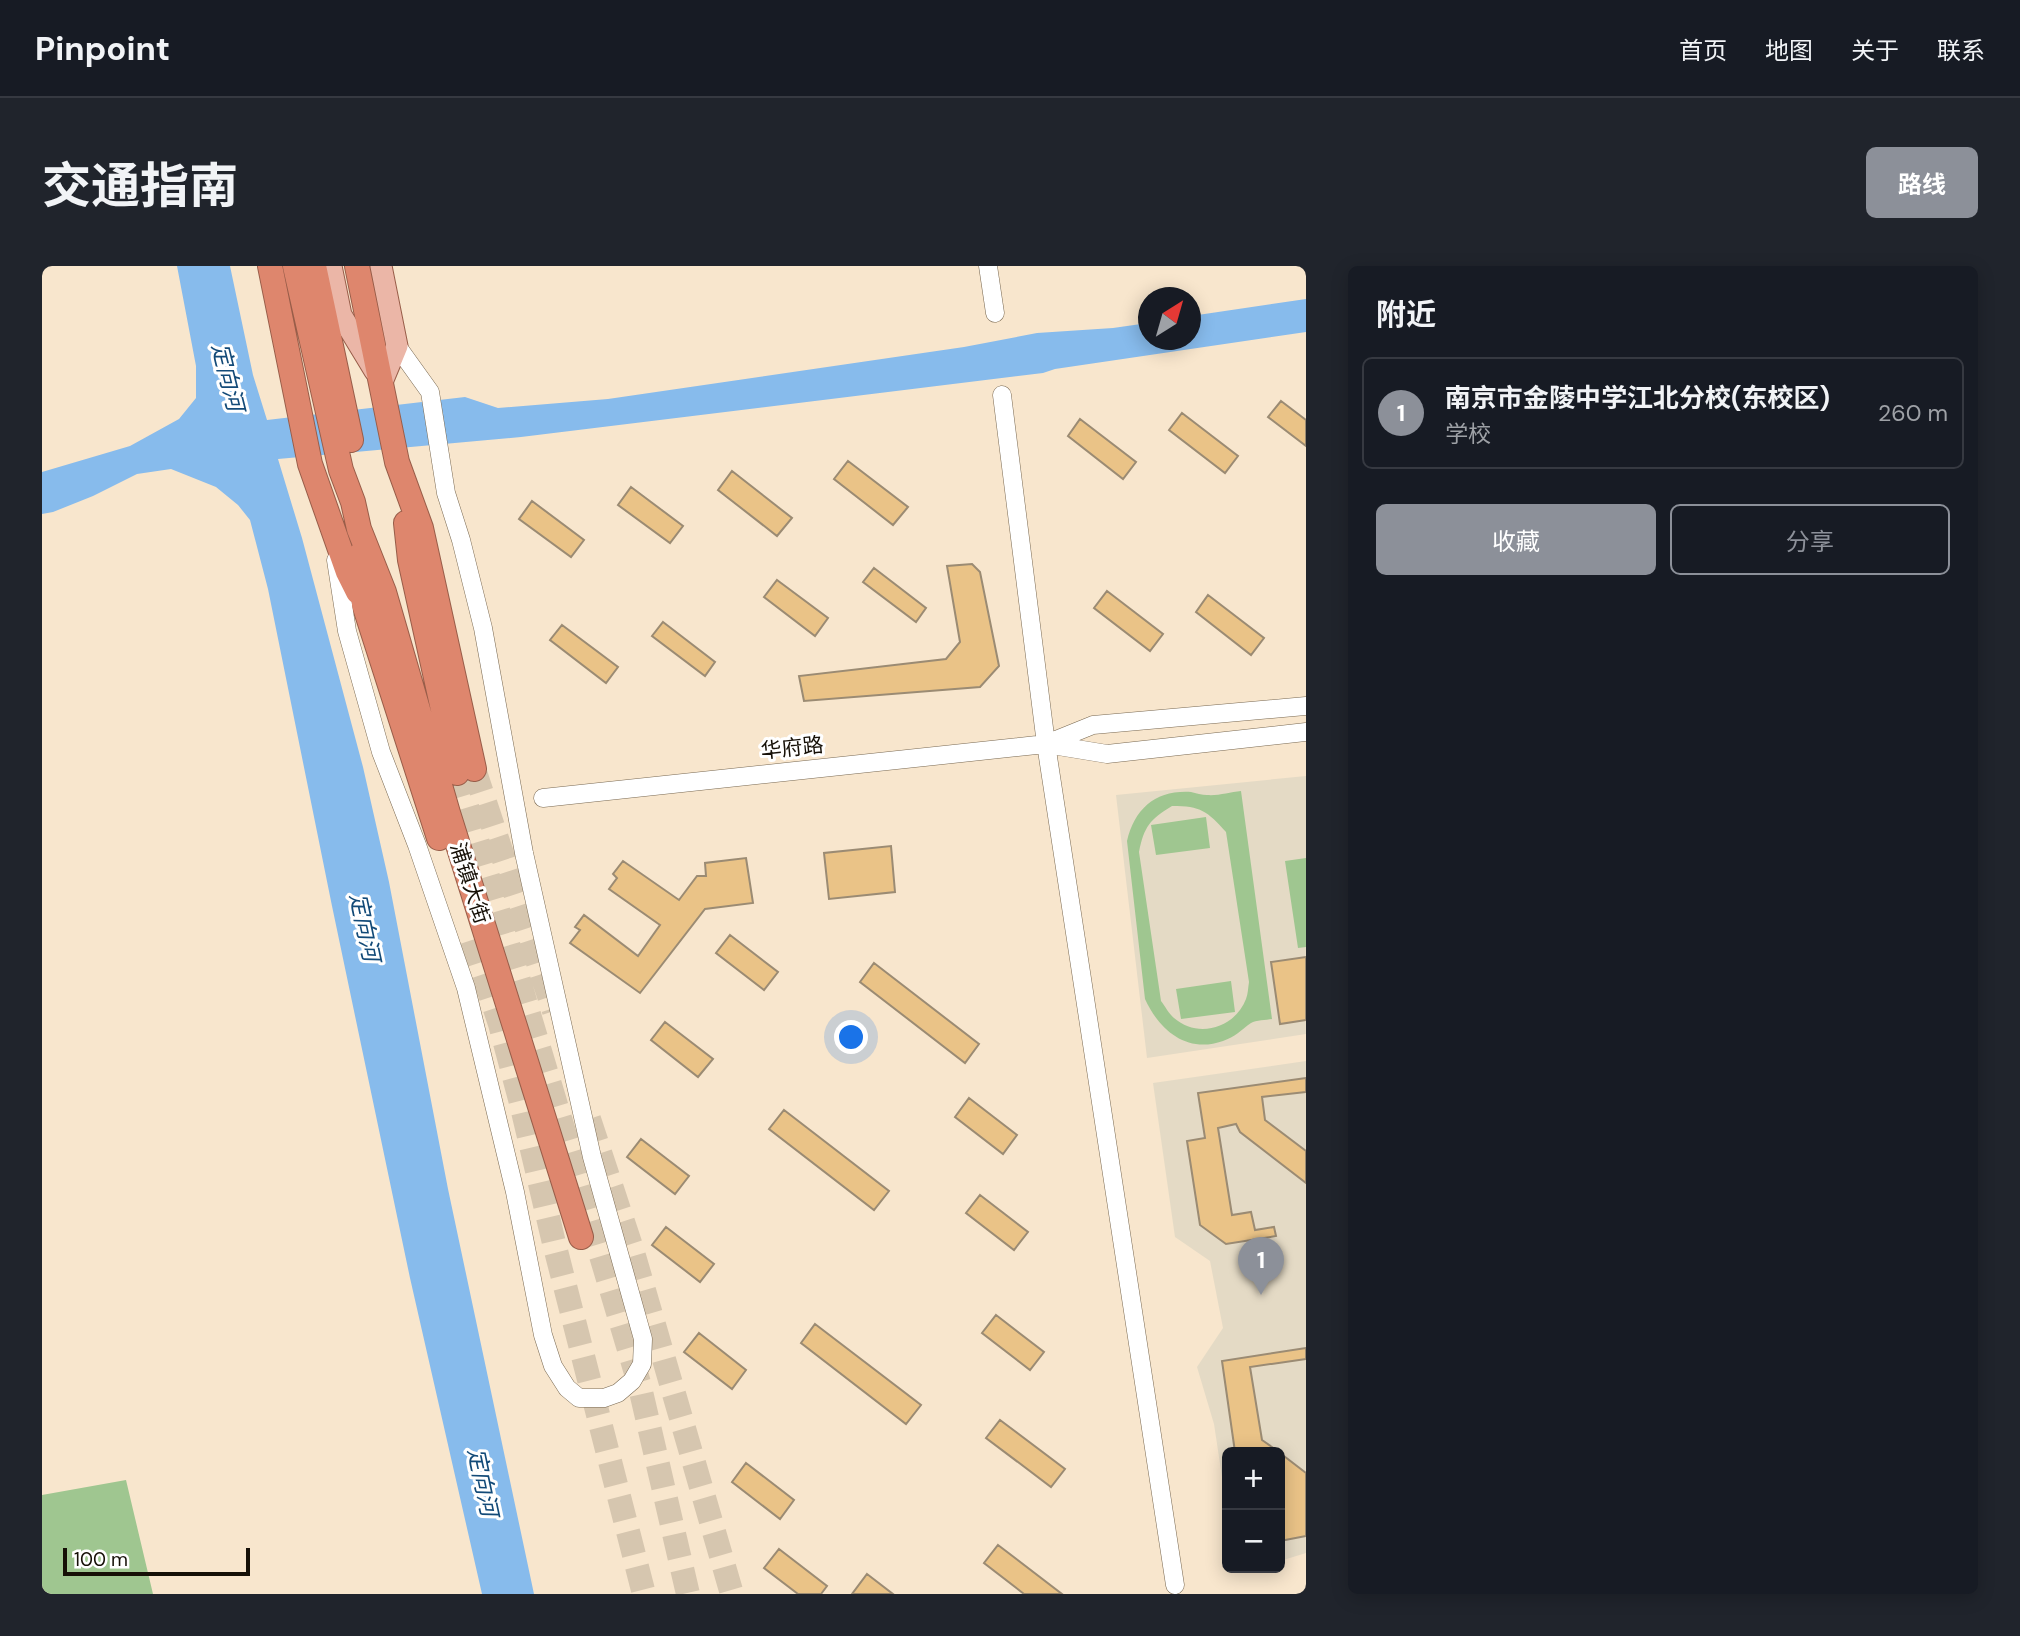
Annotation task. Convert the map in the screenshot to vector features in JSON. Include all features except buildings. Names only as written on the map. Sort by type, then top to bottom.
[{"type":"highway","points":[[270,266],[310,464],[348,572],[364,604]]},
{"type":"highway","points":[[295,266],[332,392]]},
{"type":"highway","points":[[314,266],[332,392]]},
{"type":"highway","points":[[357,266],[399,470],[421,528],[465,771]]},
{"type":"highway","name":"浦镇大街","points":[[332,392],[359,529],[364,604],[472,940]]},
{"type":"highway","name":"浦镇大街","points":[[359,529],[384,592],[448,813],[580,1237]]},
{"type":"main road","points":[[331,266],[341,315],[382,382]]},
{"type":"main road","points":[[381,266],[397,346],[382,382]]},
{"type":"street","points":[[988,266],[995,313]]},
{"type":"street","points":[[329,518],[347,631],[381,752],[417,845],[466,988],[515,1192],[543,1335],[554,1366],[567,1388],[579,1398],[604,1398],[618,1393],[632,1381],[642,1364],[643,1339],[592,1157],[524,853],[483,628],[446,493],[430,392],[397,346]]},
{"type":"street","points":[[1002,395],[1046,744],[1175,1585]]},
{"type":"street","name":"华府路","points":[[1046,744],[1093,725],[1306,706]]},
{"type":"street","name":"华府路","points":[[543,798],[1046,744],[1107,754],[1306,732]]},
{"type":"shaded area","points":[[1306,776],[1306,1034],[1147,1058],[1116,795]]},
{"type":"shaded area","points":[[1306,1061],[1306,1553],[1285,1559],[1285,1447],[1222,1447],[1222,1477],[1214,1424],[1197,1367],[1223,1328],[1210,1261],[1175,1237],[1153,1083]]},
{"type":"green space","points":[[1241,791],[1272,1019],[1253,1022],[1223,1041],[1210,1044],[1186,1042],[1166,1029],[1145,999],[1127,841],[1135,819],[1157,798],[1179,792],[1211,795]],"holes":[[[1172,806],[1203,811],[1226,832],[1249,982],[1241,1009],[1225,1023],[1204,1029],[1184,1024],[1172,1016],[1161,1001],[1139,852],[1143,836],[1153,820]]]},
{"type":"green space","points":[[1206,817],[1210,848],[1156,855],[1151,825]]},
{"type":"green space","points":[[1306,858],[1306,947],[1298,948],[1285,861]]},
{"type":"green space","points":[[1231,981],[1235,1012],[1181,1019],[1176,989]]},
{"type":"green space","points":[[126,1480],[153,1594],[42,1594],[42,1495]]},
{"type":"water","name":"定向河","points":[[177,266],[230,266],[253,375],[267,420],[465,397],[498,408],[608,399],[964,347],[1037,333],[1138,324],[1138,350],[1184,350],[1043,373],[521,437],[278,459],[302,538],[363,767],[389,882],[448,1189],[534,1594],[482,1594],[410,1278],[268,589],[250,520],[238,505],[216,487],[171,469],[137,474],[93,496],[42,514],[42,472],[130,446],[179,419],[196,398],[196,366]]},
{"type":"water","points":[[1306,299],[1306,332],[1201,347],[1201,315]]},
{"type":"tunnel","points":[[474,769],[554,1011]]},
{"type":"tunnel","points":[[457,773],[639,1383],[688,1594]]},
{"type":"tunnel","points":[[472,940],[500,1024],[521,1103],[644,1594]]},
{"type":"tunnel","points":[[589,1119],[632,1249],[732,1594]]},
{"type":"place","name":"南京市金陵中学江北分校(东校区)","points":[[1261,1295]]}]
